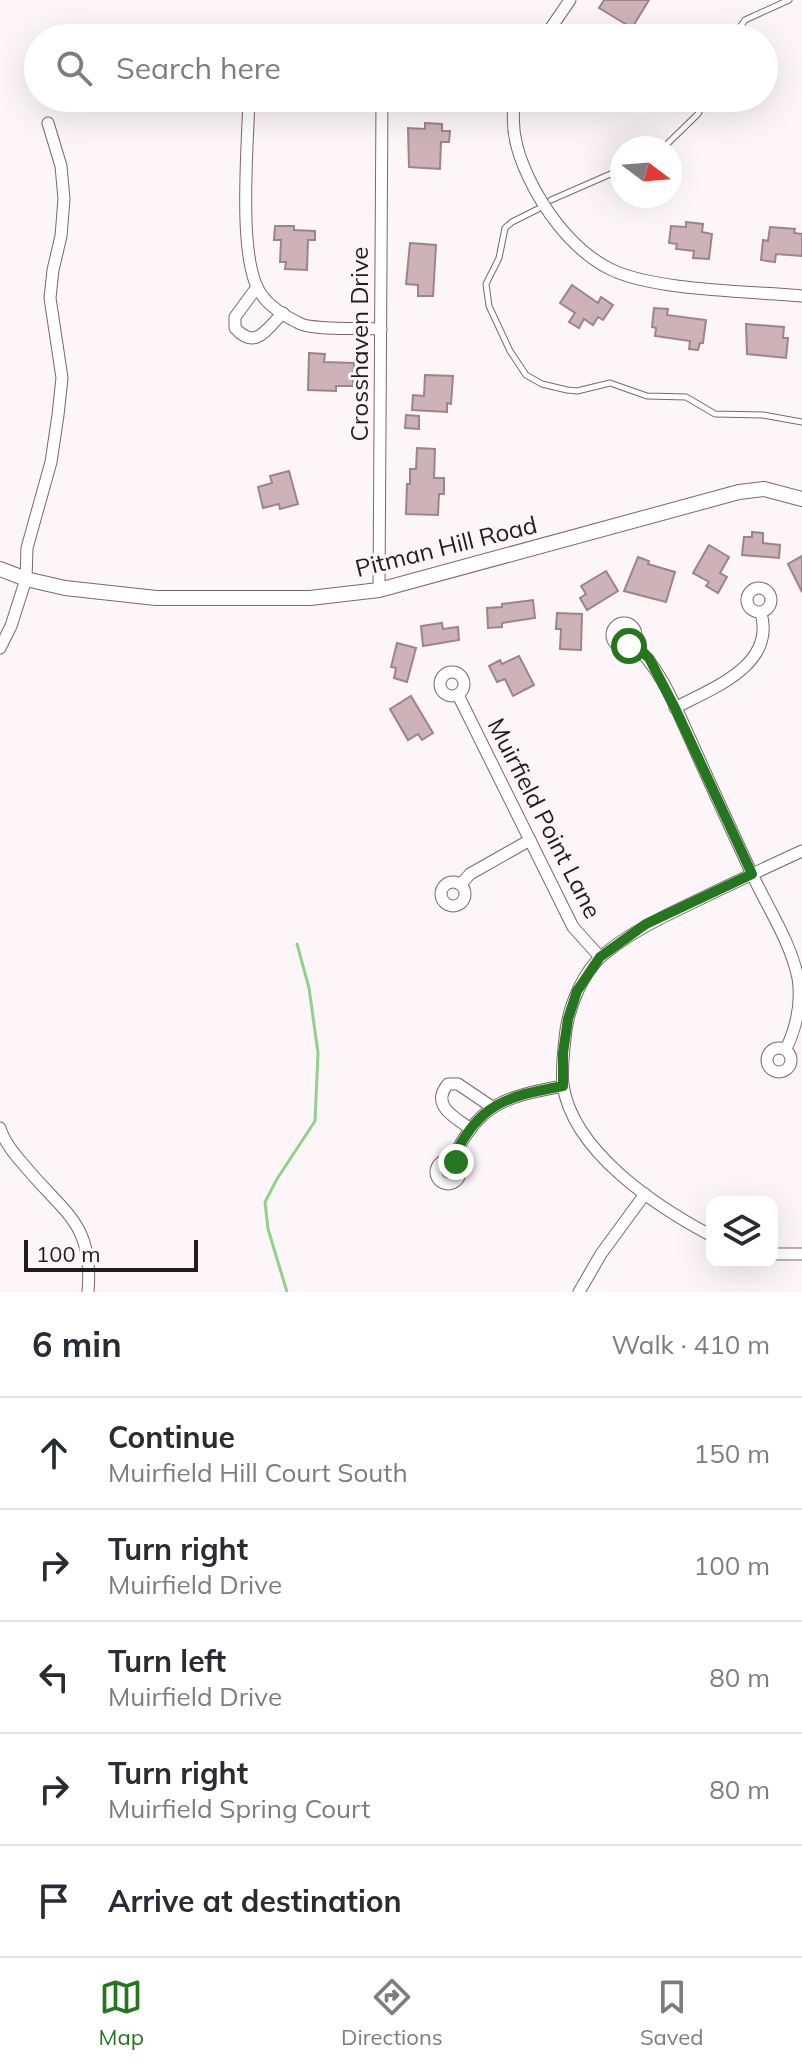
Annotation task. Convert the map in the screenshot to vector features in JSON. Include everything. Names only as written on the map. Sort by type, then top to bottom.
[{"type":"street","points":[[554,24],[570,0]]},
{"type":"street","points":[[249,112],[246,247],[257,287],[273,307],[303,325],[381,329]]},
{"type":"street","name":"Crosshaven Drive","points":[[379,590],[382,112]]},
{"type":"street","points":[[512,112],[511,120],[520,163],[541,201],[570,239],[608,268],[637,279],[802,296]]},
{"type":"street","points":[[0,648],[11,626],[26,579],[27,548],[51,462],[62,378],[50,298],[64,199],[61,166],[48,123]]},
{"type":"street","points":[[257,287],[235,317],[235,328],[243,337],[254,339],[263,334],[283,313]]},
{"type":"street","name":"Pitman Hill Road","points":[[0,569],[65,588],[156,598],[310,598],[379,590],[726,495],[764,489],[802,499]]},
{"type":"street","points":[[675,708],[728,681],[745,668],[760,645],[764,625],[761,613]]},
{"type":"street","points":[[633,644],[649,658],[675,708],[792,954],[799,982],[801,1011],[786,1049]]},
{"type":"street","name":"Muirfield Point Lane","points":[[458,695],[573,927],[600,957]]},
{"type":"street","points":[[461,884],[470,874],[530,840]]},
{"type":"street","points":[[706,1233],[645,1194],[604,1159],[585,1137],[563,1086],[563,1053],[568,1019],[577,991],[600,957],[646,924],[802,851]]},
{"type":"street","points":[[471,1129],[447,1112],[440,1102],[441,1093],[448,1084],[458,1084],[492,1107]]},
{"type":"street","points":[[452,1160],[471,1129],[498,1102],[563,1086]]},
{"type":"street","points":[[0,1128],[3,1138],[28,1170],[75,1220],[89,1259],[88,1292]]},
{"type":"street","points":[[579,1292],[601,1254],[645,1194]]},
{"type":"street","points":[[778,1254],[802,1254]]},
{"type":"lane","points":[[742,24],[789,0]]},
{"type":"lane","points":[[675,136],[699,112]]},
{"type":"lane","points":[[551,200],[610,174]]},
{"type":"lane","points":[[538,209],[505,228],[499,258],[486,284],[489,306],[510,351],[526,375],[542,384],[567,390],[577,391],[610,383],[647,396],[686,397],[715,414],[763,415],[802,422]]},
{"type":"building","points":[[604,0],[649,0],[634,24],[625,24],[599,8]]},
{"type":"building","points":[[425,123],[442,124],[442,131],[450,131],[449,142],[441,142],[440,169],[409,167],[408,128],[425,129]]},
{"type":"building","points":[[686,222],[703,224],[702,232],[712,234],[709,259],[693,258],[694,251],[676,249],[677,244],[669,243],[671,226],[686,227]]},
{"type":"building","points":[[275,226],[315,231],[315,240],[308,240],[307,270],[285,269],[286,262],[280,262],[281,240],[274,240]]},
{"type":"building","points":[[770,227],[795,229],[794,233],[802,234],[802,256],[776,254],[775,262],[761,260],[763,240],[768,241]]},
{"type":"building","points":[[410,243],[436,245],[433,296],[418,296],[418,285],[406,284]]},
{"type":"building","points":[[572,285],[598,303],[601,297],[613,305],[603,320],[598,317],[593,325],[584,319],[579,328],[569,322],[575,313],[560,303]]},
{"type":"building","points":[[654,308],[668,309],[667,315],[706,320],[703,343],[700,343],[698,350],[689,349],[690,341],[655,336],[656,328],[652,327]]},
{"type":"building","points":[[746,324],[784,327],[783,338],[788,338],[786,358],[747,354]]},
{"type":"building","points":[[309,353],[325,354],[324,362],[354,363],[353,386],[336,386],[336,391],[308,390]]},
{"type":"building","points":[[425,375],[453,376],[451,404],[447,403],[447,412],[412,410],[413,395],[424,396]]},
{"type":"building","points":[[406,415],[419,416],[419,429],[405,428]]},
{"type":"building","points":[[417,448],[435,449],[434,478],[444,478],[444,494],[439,494],[438,515],[406,514],[407,484],[410,484],[410,469],[416,469]]},
{"type":"building","points":[[289,471],[298,504],[280,509],[279,504],[263,508],[258,487],[272,483],[270,476]]},
{"type":"building","points":[[752,532],[763,533],[763,543],[780,545],[779,558],[742,555],[744,537],[752,537]]},
{"type":"building","points":[[709,545],[729,557],[720,573],[727,577],[718,593],[706,586],[709,582],[693,573]]},
{"type":"building","points":[[802,556],[802,592],[788,564]]},
{"type":"building","points":[[638,557],[649,561],[648,564],[675,572],[666,602],[624,591]]},
{"type":"building","points":[[606,571],[618,591],[587,610],[580,598],[586,594],[581,586]]},
{"type":"building","points":[[533,600],[535,618],[488,628],[487,608]]},
{"type":"building","points":[[557,613],[582,614],[581,650],[560,649],[561,629],[556,629]]},
{"type":"building","points":[[442,623],[443,629],[458,627],[459,640],[423,646],[421,626]]},
{"type":"building","points":[[397,643],[416,648],[407,682],[394,678],[396,668],[391,667]]},
{"type":"building","points":[[519,656],[534,685],[513,696],[505,679],[497,682],[489,666]]},
{"type":"building","points":[[411,696],[433,733],[422,740],[418,734],[408,740],[390,709]]},
{"type":"waterway","points":[[287,1292],[268,1229],[265,1202],[315,1121],[318,1053],[309,988],[297,944]]},
{"type":"route","points":[[456,1162],[452,1160],[461,1142],[480,1117],[498,1102],[563,1086],[563,1053],[568,1019],[577,991],[600,957],[646,924],[752,874],[649,658],[633,644],[629,646]]}]
